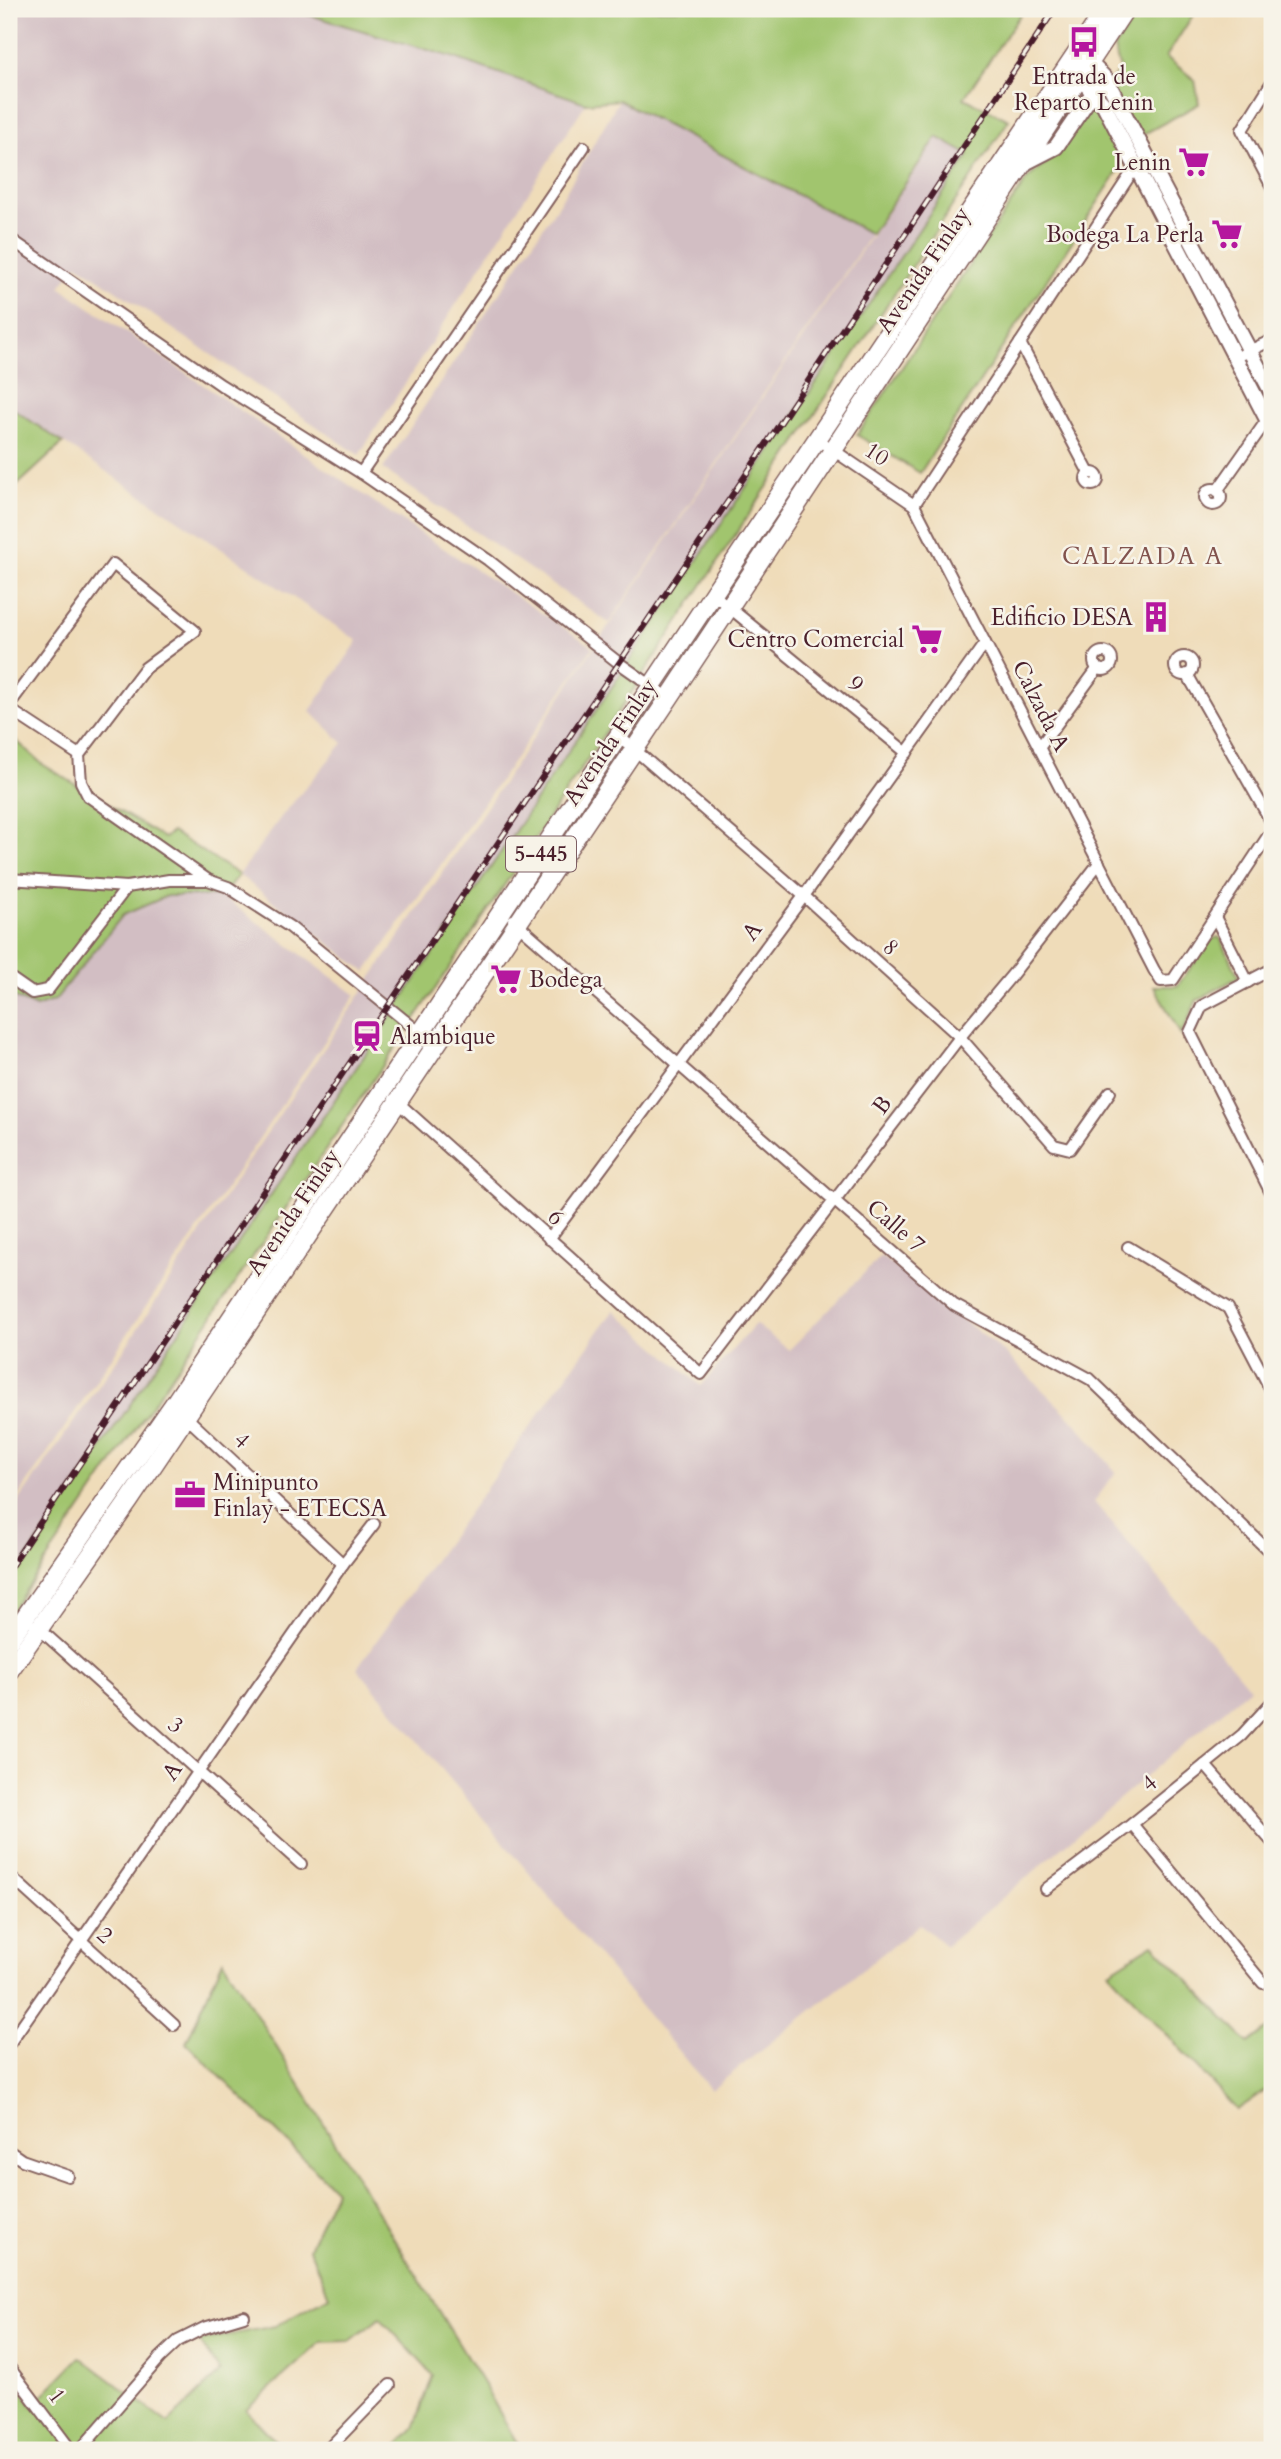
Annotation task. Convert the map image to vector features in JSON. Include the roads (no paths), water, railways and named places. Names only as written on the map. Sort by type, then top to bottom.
[{"type":"highway","name":"Avenida Finlay","points":[[180,1410],[384,1090],[428,1040],[517,924],[1023,164],[1105,9]]},
{"type":"highway","name":"Avenida Finlay","points":[[9,1671],[32,1622],[397,1103],[428,1040],[503,912],[817,439],[1074,72],[1090,63],[1125,9]]},
{"type":"highway","name":"Avenida Finlay","points":[[9,1640],[32,1622]]},
{"type":"street","points":[[1090,63],[1103,76],[1145,152],[1272,393]]},
{"type":"street","points":[[1074,72],[1104,105],[1270,424],[1217,491]]},
{"type":"street","points":[[1023,164],[1056,147],[1103,76]]},
{"type":"street","points":[[1272,82],[1242,130],[1272,187]]},
{"type":"street","points":[[360,473],[584,147]]},
{"type":"street","points":[[914,505],[1145,152]]},
{"type":"street","points":[[9,237],[222,384],[488,560],[619,663],[669,698]]},
{"type":"street","points":[[1236,358],[1272,340]]},
{"type":"street","points":[[1020,342],[1089,473]]},
{"type":"street","name":"10","points":[[817,439],[914,505]]},
{"type":"street","name":"Calzada A","points":[[914,505],[1161,981],[1173,980],[1272,830]]},
{"type":"street","points":[[79,755],[9,707],[113,564],[195,631],[145,668],[79,755],[81,782],[88,796],[208,880],[228,887],[289,927],[428,1040]]},
{"type":"street","name":"9","points":[[713,594],[907,753]]},
{"type":"street","name":"A","points":[[549,1239],[804,896],[985,643]]},
{"type":"street","points":[[1039,748],[1098,668]]},
{"type":"street","points":[[1187,674],[1272,823]]},
{"type":"street","name":"8","points":[[620,737],[804,896],[960,1037],[1054,1145],[1070,1149],[1110,1091]]},
{"type":"street","name":"B","points":[[701,1374],[960,1037],[1099,863]]},
{"type":"street","points":[[9,879],[127,887],[169,880],[208,880]]},
{"type":"street","points":[[9,977],[33,993],[48,990],[127,887]]},
{"type":"street","name":"Calle 7","points":[[503,912],[954,1305],[1090,1379],[1272,1554]]},
{"type":"street","points":[[1215,918],[1248,982]]},
{"type":"street","points":[[1272,969],[1202,1006],[1190,1032],[1272,1195]]},
{"type":"street","name":"6","points":[[384,1090],[701,1374]]},
{"type":"street","points":[[1128,1247],[1228,1308],[1272,1392]]},
{"type":"street","name":"4","points":[[180,1410],[343,1564]]},
{"type":"street","name":"A","points":[[9,2044],[343,1564],[374,1524]]},
{"type":"street","name":"3","points":[[32,1622],[301,1864]]},
{"type":"street","name":"4","points":[[1046,1889],[1242,1735],[1272,1702]]},
{"type":"street","points":[[1263,1714],[1272,1724]]},
{"type":"street","points":[[1205,1765],[1272,1842]]},
{"type":"street","points":[[1132,1824],[1263,1983]]},
{"type":"street","name":"2","points":[[9,1875],[174,2025]]},
{"type":"street","points":[[9,2151],[22,2160],[68,2176]]},
{"type":"street","points":[[80,2450],[178,2341],[204,2328],[244,2316]]},
{"type":"street","name":"1","points":[[9,2367],[71,2450]]},
{"type":"street","points":[[327,2450],[390,2385]]},
{"type":"railway","points":[[9,1569],[749,470],[1055,9]]},
{"type":"place","name":"Entrada de Reparto Lenin","points":[[1084,42]]},
{"type":"place","name":"Lenin","points":[[1194,162]]},
{"type":"place","name":"Bodega La Perla","points":[[1227,234]]},
{"type":"place","name":"Edificio DESA","points":[[1156,617]]},
{"type":"place","name":"Centro Comercial","points":[[927,639]]},
{"type":"place","name":"Bodega","points":[[506,979]]},
{"type":"place","name":"Alambique","points":[[367,1036]]},
{"type":"place","name":"Minipunto Finlay - ETECSA","points":[[190,1495]]},
{"type":"district","name":"CALZADA A","points":[[1143,556]]}]
